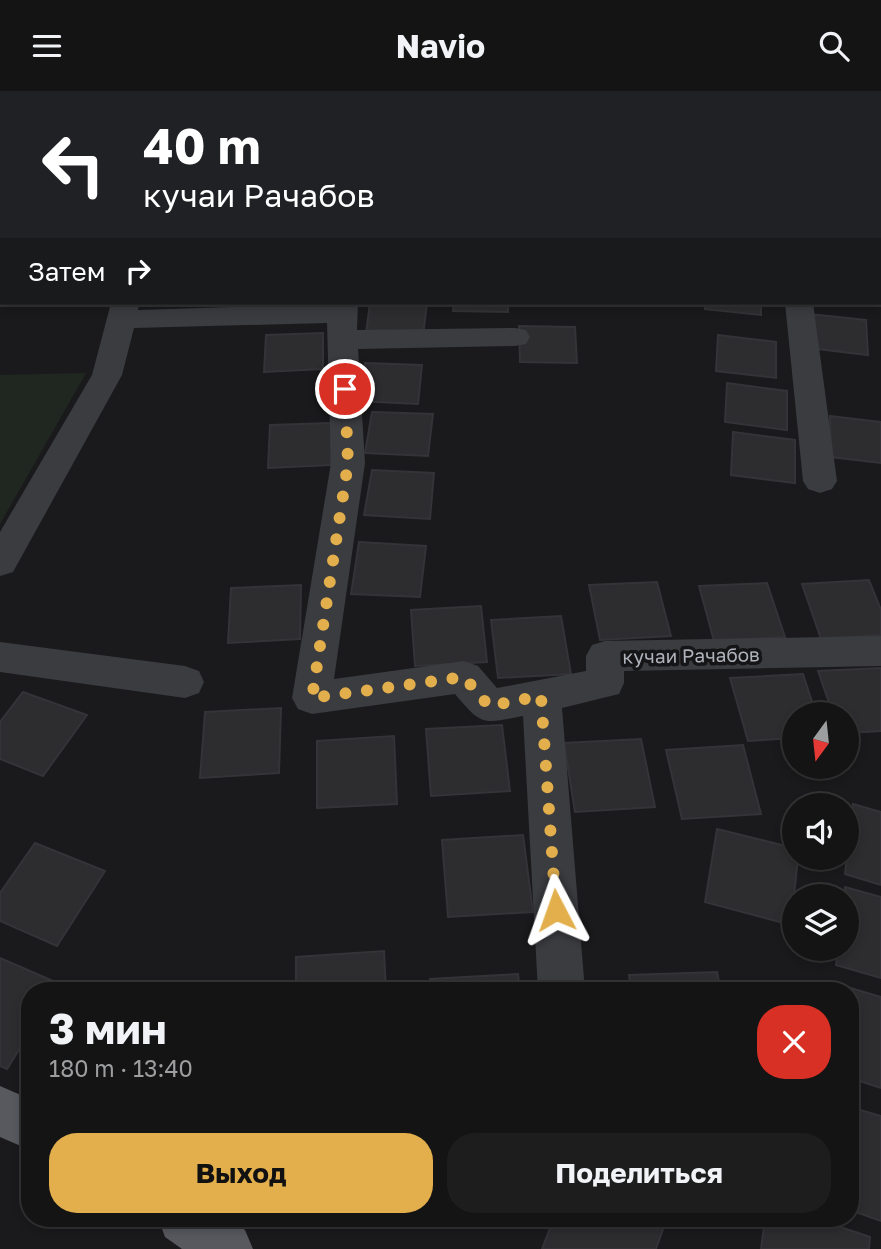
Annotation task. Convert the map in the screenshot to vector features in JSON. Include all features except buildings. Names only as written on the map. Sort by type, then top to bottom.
[{"type":"main road","points":[[0,1111],[21,1121]]},
{"type":"main road","points":[[196,1227],[226,1249]]},
{"type":"street","points":[[799,305],[820,481]]},
{"type":"street","points":[[0,563],[107,375],[123,311],[342,319],[514,337]]},
{"type":"street","name":"кучаи Рачабов","points":[[342,319],[348,463],[312,698],[464,677],[489,706],[605,683],[605,656],[881,651]]},
{"type":"street","points":[[0,657],[185,683]]},
{"type":"street","points":[[541,696],[561,982]]},
{"type":"shaded area","points":[[86,373],[0,524],[0,375]]},
{"type":"route","points":[[345,389],[348,463],[312,698],[464,677],[489,706],[541,696],[556,910]]}]
